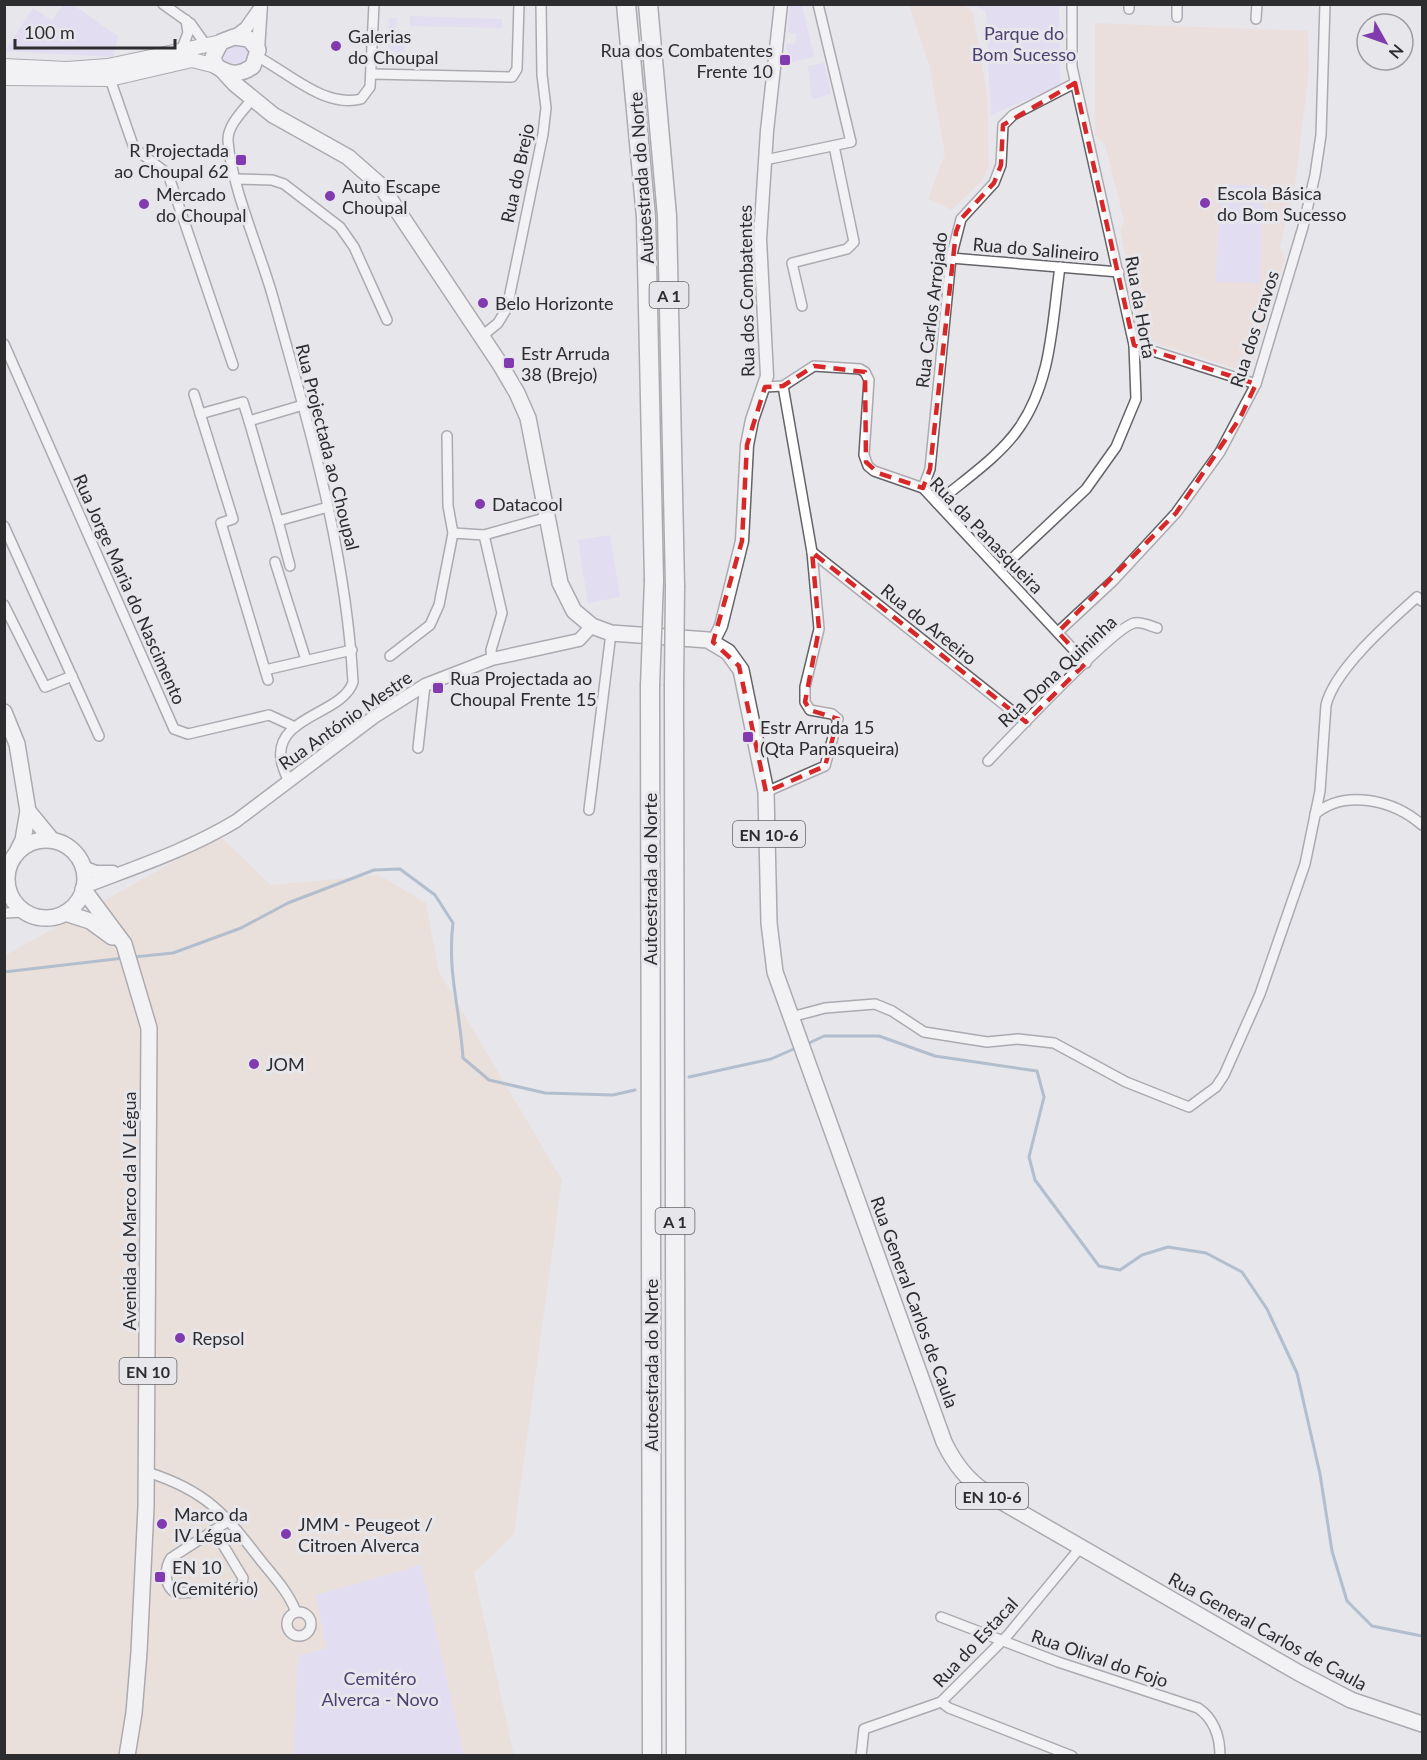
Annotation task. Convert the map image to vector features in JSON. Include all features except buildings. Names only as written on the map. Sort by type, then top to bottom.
[{"type":"highway","name":"Autoestrada do Norte","points":[[626,4],[646,217],[654,580],[650,686],[652,1755]]},
{"type":"highway","name":"Autoestrada do Norte","points":[[648,4],[667,216],[675,586],[676,1755]]},
{"type":"main road","points":[[4,78],[109,73],[192,60],[219,53],[249,39],[256,58],[250,87],[253,98]]},
{"type":"main road","points":[[4,66],[109,73],[181,51],[219,53],[237,74],[256,58]]},
{"type":"main road","points":[[219,53],[253,98],[273,115],[348,157],[376,180],[517,393],[528,418],[564,593],[574,611],[592,626],[611,633],[696,637],[713,642]]},
{"type":"main road","name":"Rua General Carlos de Caula","points":[[713,642],[728,652],[741,670],[766,792],[771,948],[777,980],[950,1454],[967,1477],[981,1489],[1080,1548],[1326,1688],[1378,1711],[1422,1724]]},
{"type":"main road","points":[[4,712],[17,744],[28,811],[23,840],[8,872],[6,884],[13,899],[25,912]]},
{"type":"main road","points":[[28,811],[51,839],[69,847],[83,867],[84,888],[79,899],[65,913]]},
{"type":"main road","points":[[16,854],[35,842],[51,839]]},
{"type":"main road","name":"Avenida do Marco da IV Légua","points":[[84,888],[118,933],[131,962],[149,1028],[147,1472],[140,1652],[135,1713],[126,1755]]},
{"type":"main road","name":"EN 10","points":[[25,912],[45,918],[65,913]]},
{"type":"main road","name":"Avenida do Marco da IV Légua","points":[[65,913],[98,925],[131,962]]},
{"type":"street","points":[[163,4],[186,20],[219,53],[246,28],[260,7]]},
{"type":"street","points":[[260,7],[256,58],[322,95],[341,100],[356,100],[364,97],[369,90],[374,4]]},
{"type":"street","points":[[371,74],[512,77],[518,69],[519,4]]},
{"type":"street","name":"Rua do Brejo","points":[[481,337],[498,323],[507,308],[543,134],[546,108],[542,75],[542,4]]},
{"type":"street","name":"Rua dos Combatentes","points":[[713,642],[729,599],[742,541],[747,445],[752,420],[767,376],[760,239],[765,160],[781,4]]},
{"type":"street","points":[[765,160],[851,142],[818,4]]},
{"type":"street","name":"Rua da Horta","points":[[1000,570],[1086,489],[1116,447],[1136,399],[1134,345],[1072,67],[1072,4]]},
{"type":"street","points":[[1177,4],[1177,17]]},
{"type":"street","points":[[1256,19],[1257,4]]},
{"type":"street","name":"Rua dos Cravos","points":[[1058,632],[1113,581],[1176,513],[1220,452],[1256,384],[1303,227],[1315,174],[1321,135],[1325,4]]},
{"type":"street","points":[[181,51],[189,33],[186,20]]},
{"type":"street","points":[[109,73],[134,148],[168,174],[233,365]]},
{"type":"street","name":"Rua Carlos Arrojado","points":[[923,488],[930,469],[951,258],[961,219],[994,183],[1001,165],[1003,125],[1012,116],[1075,83]]},
{"type":"street","name":"Rua Projectada ao Choupal","points":[[253,98],[228,133],[236,178],[303,405],[340,565],[352,650],[353,682],[346,696],[312,714],[295,727],[282,752],[281,759],[289,782]]},
{"type":"street","points":[[802,306],[792,263],[848,249],[855,242],[834,146]]},
{"type":"street","points":[[236,178],[284,183],[340,227],[354,247],[387,320]]},
{"type":"street","name":"Rua do Salineiro","points":[[951,258],[1119,272]]},
{"type":"street","points":[[937,503],[1018,429],[1037,396],[1048,356],[1060,267]]},
{"type":"street","name":"Rua Jorge Maria do Nascimento","points":[[4,344],[174,729],[188,734],[269,715],[295,727]]},
{"type":"street","points":[[1134,345],[1256,384]]},
{"type":"street","name":"Rua da Panasqueira","points":[[765,387],[783,386],[814,366],[860,369],[866,372],[869,380],[864,455],[866,462],[878,473],[923,488],[1086,663]]},
{"type":"street","points":[[766,792],[825,766],[838,725],[836,716],[814,711],[805,702],[805,687],[819,629],[812,552],[783,386]]},
{"type":"street","points":[[194,394],[233,519],[221,523],[268,681]]},
{"type":"street","points":[[200,414],[243,402],[290,566]]},
{"type":"street","points":[[249,421],[303,405]]},
{"type":"street","points":[[390,656],[433,621],[453,533],[448,506],[447,436]]},
{"type":"street","points":[[278,521],[328,507]]},
{"type":"street","points":[[453,533],[484,535],[548,516]]},
{"type":"street","points":[[4,526],[99,736]]},
{"type":"street","points":[[484,535],[501,613],[491,650],[492,659]]},
{"type":"street","name":"Rua do Areeiro","points":[[812,552],[1026,722]]},
{"type":"street","points":[[275,562],[306,660]]},
{"type":"street","points":[[791,1017],[825,1008],[875,1004],[892,1011],[924,1032],[987,1042],[1018,1039],[1054,1043],[1126,1082],[1189,1107],[1216,1087],[1224,1075],[1260,994],[1305,864],[1321,773],[1329,691],[1381,628],[1417,597],[1422,601]]},
{"type":"street","points":[[4,604],[45,687],[72,676]]},
{"type":"street","name":"Rua Dona Quininha","points":[[987,761],[1086,663],[1133,623],[1157,628]]},
{"type":"street","name":"Rua António Mestre","points":[[84,888],[213,835],[289,782],[374,717],[425,685],[492,659],[574,642],[583,637],[592,626]]},
{"type":"street","points":[[589,810],[611,633]]},
{"type":"street","points":[[265,670],[352,650]]},
{"type":"street","points":[[418,748],[425,685]]},
{"type":"street","points":[[1315,814],[1325,805],[1354,800],[1373,801],[1399,808],[1422,825]]},
{"type":"street","name":"Rua António Mestre","points":[[83,867],[103,873],[129,870]]},
{"type":"street","points":[[4,913],[25,912]]},
{"type":"street","points":[[147,1472],[186,1486],[211,1503],[230,1520],[287,1594],[296,1612]]},
{"type":"street","points":[[214,1530],[243,1578],[243,1585],[235,1590],[173,1592],[166,1584],[169,1560],[214,1530],[230,1520]]},
{"type":"street","name":"Rua do Estacal","points":[[861,1755],[864,1729],[941,1702],[1002,1641],[1080,1548]]},
{"type":"street","name":"Rua Olival do Fojo","points":[[941,1617],[1002,1641],[1198,1708],[1209,1715],[1215,1729],[1220,1755]]},
{"type":"street","points":[[941,1702],[948,1708],[1072,1755]]},
{"type":"highlighted area","points":[[1075,83],[1134,345],[1256,384],[1240,418],[1176,513],[1058,632],[1086,663],[1026,722],[812,552],[819,629],[805,702],[810,710],[838,719],[825,766],[766,792],[739,666],[713,642],[742,541],[747,445],[765,387],[783,386],[814,366],[865,372],[866,462],[878,473],[923,488],[930,469],[956,232],[961,219],[994,183],[1001,165],[1003,125]]},
{"type":"shaded area","points":[[950,4],[967,7],[973,12],[987,95],[989,167],[982,181],[952,210],[928,199],[945,154],[929,64],[909,5]]},
{"type":"shaded area","name":"Escola Básica do Bom Sucesso","points":[[1095,23],[1308,31],[1309,70],[1295,185],[1280,247],[1285,258],[1254,363],[1240,370],[1143,339],[1120,230],[1124,220],[1105,145],[1095,136]]},
{"type":"shaded area","points":[[220,836],[271,885],[379,875],[426,903],[439,972],[562,1180],[514,1534],[474,1573],[514,1755],[5,1755],[4,956]]},
{"type":"green space","points":[[63,5],[73,5],[118,36],[113,57],[5,51],[33,8],[52,21]]},
{"type":"green space","points":[[790,5],[802,5],[814,57],[788,63],[787,44],[795,44],[797,34],[788,32]]},
{"type":"green space","name":"Parque do Bom Sucesso","points":[[975,5],[1059,5],[1060,85],[991,115],[986,12]]},
{"type":"green space","points":[[410,16],[502,19],[502,28],[410,26]]},
{"type":"green space","points":[[389,18],[397,18],[396,31],[405,31],[404,63],[395,63],[395,51],[388,51]]},
{"type":"green space","points":[[245,44],[251,50],[246,65],[226,66],[221,56],[228,45]]},
{"type":"green space","points":[[824,63],[831,94],[812,99],[808,66]]},
{"type":"green space","points":[[1220,184],[1264,186],[1260,283],[1216,282]]},
{"type":"green space","points":[[610,535],[620,597],[588,603],[578,540]]},
{"type":"green space","name":"Cemitéro Alverca - Novo","points":[[421,1565],[464,1755],[293,1755],[298,1656],[326,1648],[316,1595]]},
{"type":"waterway","points":[[134,957],[173,953],[241,928],[288,903],[374,870],[400,869],[435,895],[453,923],[453,974],[463,1058],[489,1080],[545,1093],[613,1095],[635,1090]]},
{"type":"waterway","points":[[4,972],[124,958]]},
{"type":"waterway","points":[[805,1045],[824,1036],[879,1036],[935,1056],[1037,1071],[1044,1097],[1029,1157],[1035,1180],[1099,1266],[1120,1270],[1142,1255],[1168,1247],[1206,1253],[1242,1272],[1267,1309],[1297,1373],[1320,1474],[1332,1551],[1347,1601],[1372,1626],[1422,1636]]},
{"type":"waterway","points":[[689,1077],[771,1059],[796,1048]]},
{"type":"place","name":"Galerias do Choupal","points":[[336,46]]},
{"type":"place","name":"Rua dos Combatentes Frente 10","points":[[785,60]]},
{"type":"place","name":"R Projectada ao Choupal 62","points":[[241,160]]},
{"type":"place","name":"Auto Escape Choupal","points":[[330,196]]},
{"type":"place","name":"Escola Básica do Bom Sucesso","points":[[1205,203]]},
{"type":"place","name":"Mercado do Choupal","points":[[144,204]]},
{"type":"place","name":"Belo Horizonte","points":[[483,303]]},
{"type":"place","name":"Estr Arruda 38 (Brejo)","points":[[509,363]]},
{"type":"place","name":"Datacool","points":[[480,504]]},
{"type":"place","name":"Rua Projectada ao Choupal Frente 15","points":[[438,688]]},
{"type":"place","name":"Estr Arruda 15 (Qta Panasqueira)","points":[[748,737]]},
{"type":"place","name":"JOM","points":[[254,1064]]},
{"type":"place","name":"Repsol","points":[[180,1338]]},
{"type":"place","name":"Marco da IV Légua","points":[[162,1524]]},
{"type":"place","name":"JMM - Peugeot / Citroen Alverca","points":[[286,1534]]},
{"type":"place","name":"EN 10 (Cemitério)","points":[[160,1577]]}]
